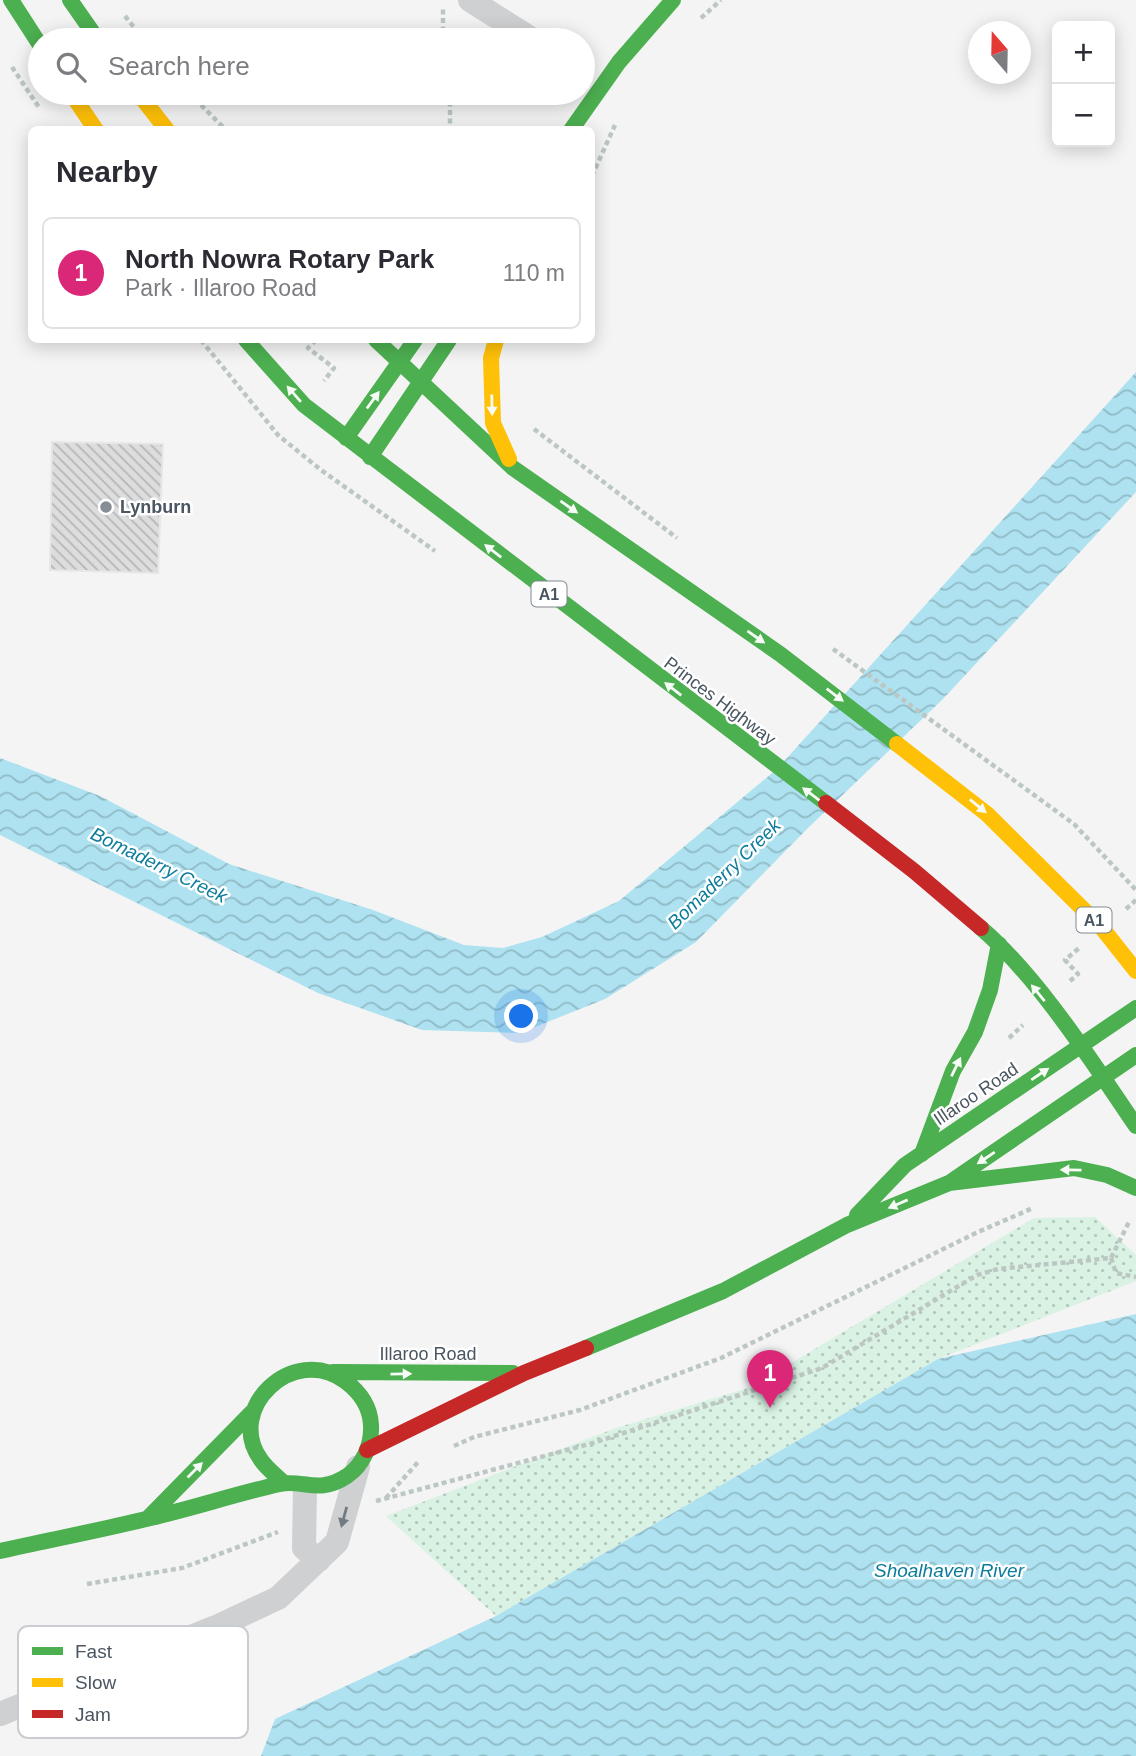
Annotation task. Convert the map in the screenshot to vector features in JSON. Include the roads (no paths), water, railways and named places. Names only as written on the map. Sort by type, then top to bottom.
[{"type":"main road","points":[[11,0],[29,28]]},
{"type":"main road","points":[[70,0],[90,28]]},
{"type":"main road","points":[[595,75],[673,0]]},
{"type":"main road","points":[[79,105],[93,126]]},
{"type":"main road","points":[[147,105],[164,126]]},
{"type":"main road","points":[[573,126],[581,105]]},
{"type":"main road","name":"Princes Highway","points":[[249,343],[304,405],[914,872],[999,944],[1081,1046],[1136,1126]]},
{"type":"main road","name":"A1","points":[[379,343],[513,468],[780,654],[925,763],[987,814],[1102,928],[1136,971]]},
{"type":"main road","points":[[346,438],[413,343]]},
{"type":"main road","points":[[370,457],[447,343]]},
{"type":"main road","points":[[495,343],[491,358],[493,423],[513,468]]},
{"type":"main road","points":[[922,1154],[953,1071],[982,1011],[999,944]]},
{"type":"main road","name":"Illaroo Road","points":[[848,1225],[905,1165],[1136,1008]]},
{"type":"main road","name":"Illaroo Road","points":[[0,1551],[295,1485],[326,1487],[343,1479],[362,1458],[524,1373],[723,1291],[848,1225],[949,1183],[1136,1055]]},
{"type":"main road","points":[[949,1183],[1074,1168],[1107,1175],[1136,1188]]},
{"type":"main road","name":"Illaroo Road","points":[[147,1519],[252,1412],[261,1393],[276,1378],[295,1370],[314,1368],[333,1372],[524,1373]]},
{"type":"main road","points":[[333,1372],[349,1381],[362,1396],[369,1413],[371,1432],[362,1458]]},
{"type":"main road","points":[[252,1412],[250,1433],[255,1454],[267,1471],[295,1485]]},
{"type":"street","points":[[470,0],[514,28]]},
{"type":"street","points":[[218,1626],[278,1598],[337,1542],[362,1458]]},
{"type":"street","points":[[295,1485],[305,1525],[304,1548],[319,1560]]},
{"type":"street","points":[[0,1714],[18,1707]]},
{"type":"water","name":"Bomaderry Creek","points":[[1136,372],[1136,492],[942,700],[808,828],[696,942],[605,999],[520,1033],[422,1030],[318,993],[0,835],[0,758],[100,796],[229,864],[373,910],[464,945],[503,948],[542,937],[619,901],[777,769]]},
{"type":"water","name":"Shoalhaven River","points":[[1136,1314],[1136,1756],[261,1756],[275,1719],[496,1616],[938,1359]]},
{"type":"place","name":"Lynburn","points":[[106,507]]},
{"type":"place","name":"North Nowra Rotary Park","points":[[770,1408]]}]
